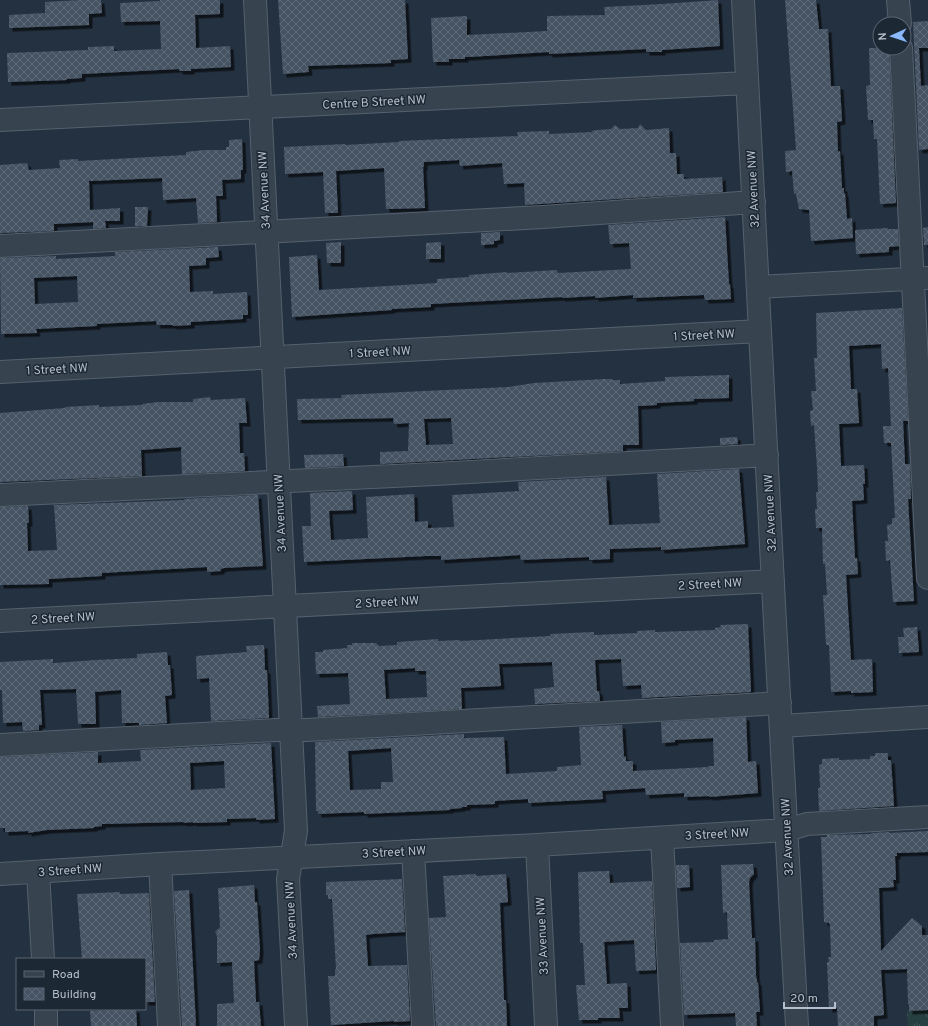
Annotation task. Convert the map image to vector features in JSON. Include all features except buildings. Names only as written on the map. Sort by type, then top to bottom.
[{"type":"street","name":"34 Avenue NW","points":[[255,0],[259,108],[296,831],[288,880],[296,1026]]},
{"type":"street","name":"32 Avenue NW","points":[[743,0],[797,1026]]},
{"type":"street","points":[[898,0],[899,16]]},
{"type":"street","points":[[902,56],[920,278],[928,578]]},
{"type":"street","name":"Centre B Street NW","points":[[0,120],[747,83]]},
{"type":"street","points":[[0,246],[535,218],[754,202]]},
{"type":"street","points":[[758,287],[920,278]]},
{"type":"street","name":"1 Street NW","points":[[0,372],[760,332]]},
{"type":"street","points":[[0,495],[435,474],[767,455]]},
{"type":"street","name":"2 Street NW","points":[[0,621],[773,581]]},
{"type":"street","points":[[0,745],[267,730],[314,730],[780,703]]},
{"type":"street","points":[[781,726],[928,718]]},
{"type":"street","name":"3 Street NW","points":[[0,874],[160,864],[662,838],[787,830],[807,824],[928,816]]},
{"type":"street","points":[[662,838],[672,1026]]},
{"type":"street","name":"33 Avenue NW","points":[[537,845],[546,1026]]},
{"type":"street","points":[[413,851],[423,1026]]},
{"type":"street","points":[[160,864],[169,1026]]},
{"type":"street","points":[[38,872],[43,958]]},
{"type":"street","points":[[46,1010],[46,1026]]},
{"type":"green space","points":[[928,1010],[928,1026],[908,1026],[907,1011]]}]
